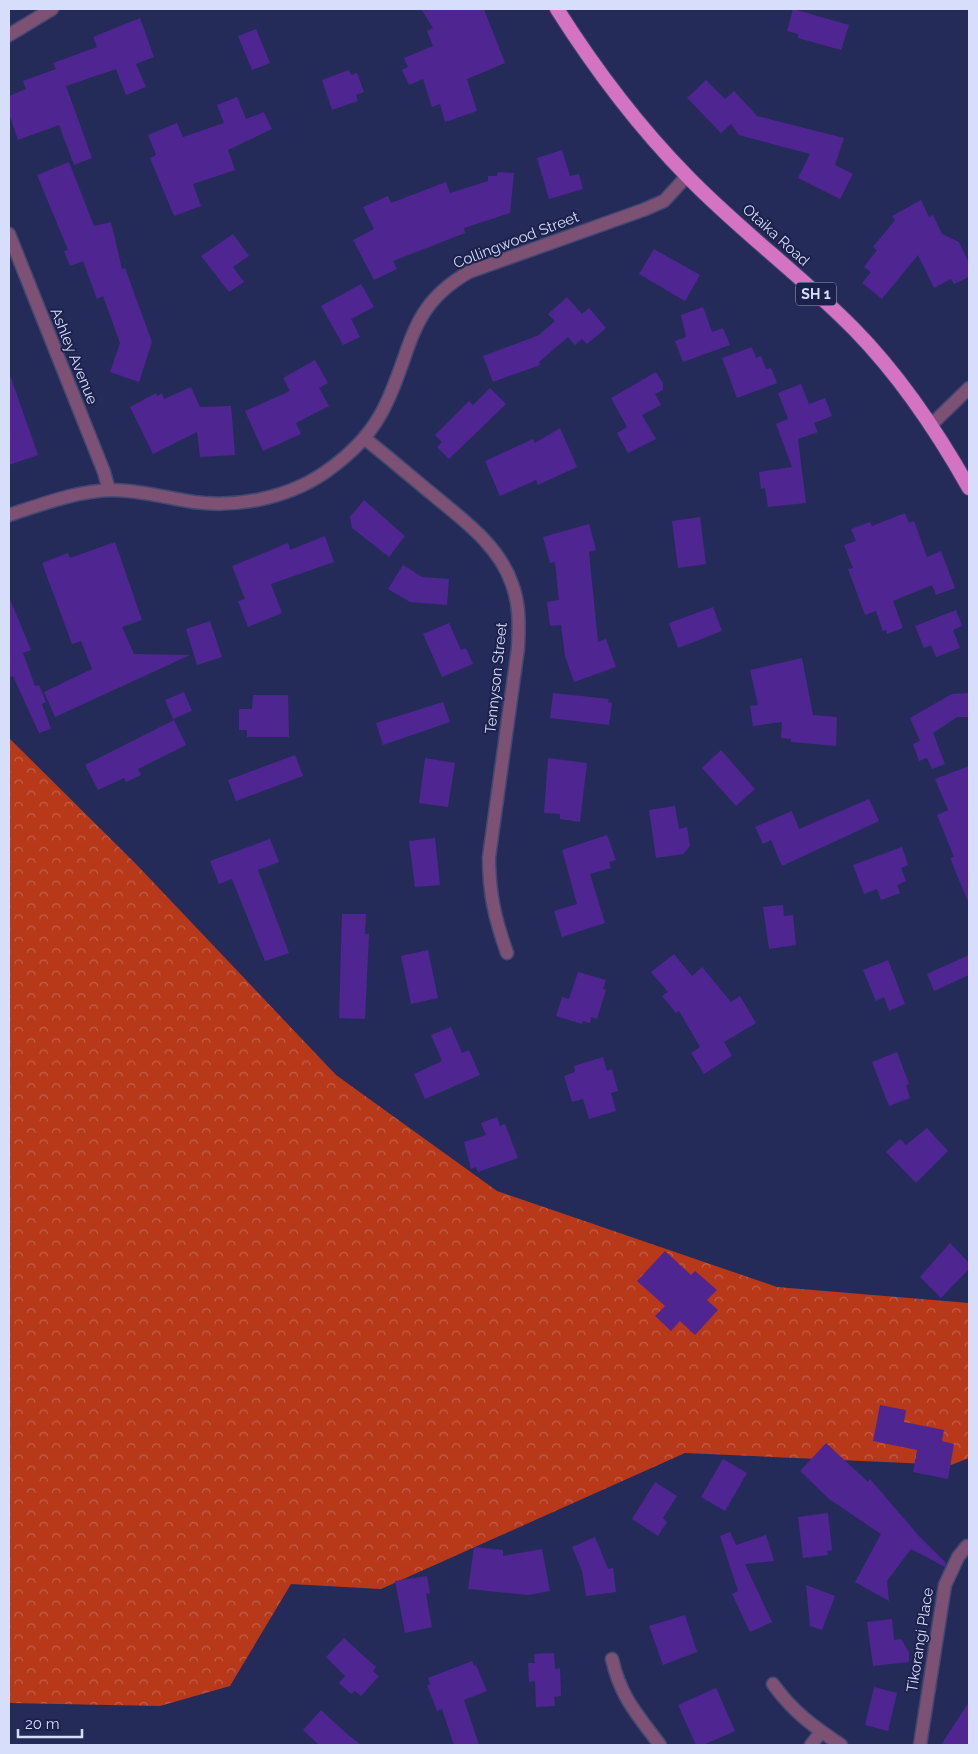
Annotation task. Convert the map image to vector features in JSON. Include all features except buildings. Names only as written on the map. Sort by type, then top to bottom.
[{"type":"highway","name":"Otaika Road","points":[[557,9],[587,57],[624,108],[687,176],[854,329],[902,385],[931,425],[969,488]]},
{"type":"street","points":[[9,35],[52,9]]},
{"type":"street","name":"Collingwood Street","points":[[9,514],[69,496],[109,490],[150,493],[194,502],[217,504],[257,500],[291,490],[330,469],[364,438],[386,405],[411,335],[422,314],[454,281],[469,272],[664,201],[687,176]]},
{"type":"street","name":"Ashley Avenue","points":[[9,234],[104,472],[109,490]]},
{"type":"street","points":[[931,425],[969,388]]},
{"type":"street","name":"Tennyson Street","points":[[364,438],[471,527],[490,546],[504,565],[512,584],[520,623],[489,877],[494,915],[507,953]]},
{"type":"street","name":"Tikorangi Place","points":[[920,1745],[945,1585],[958,1557],[967,1546]]},
{"type":"street","points":[[612,1659],[618,1682],[628,1703],[660,1745]]},
{"type":"street","points":[[773,1684],[789,1706],[821,1732],[842,1745]]},
{"type":"street","points":[[811,1745],[821,1732]]},
{"type":"green space","points":[[9,738],[136,864],[336,1075],[497,1191],[777,1287],[969,1303],[969,1458],[951,1465],[685,1453],[381,1589],[291,1584],[230,1686],[160,1706],[9,1703]]}]
